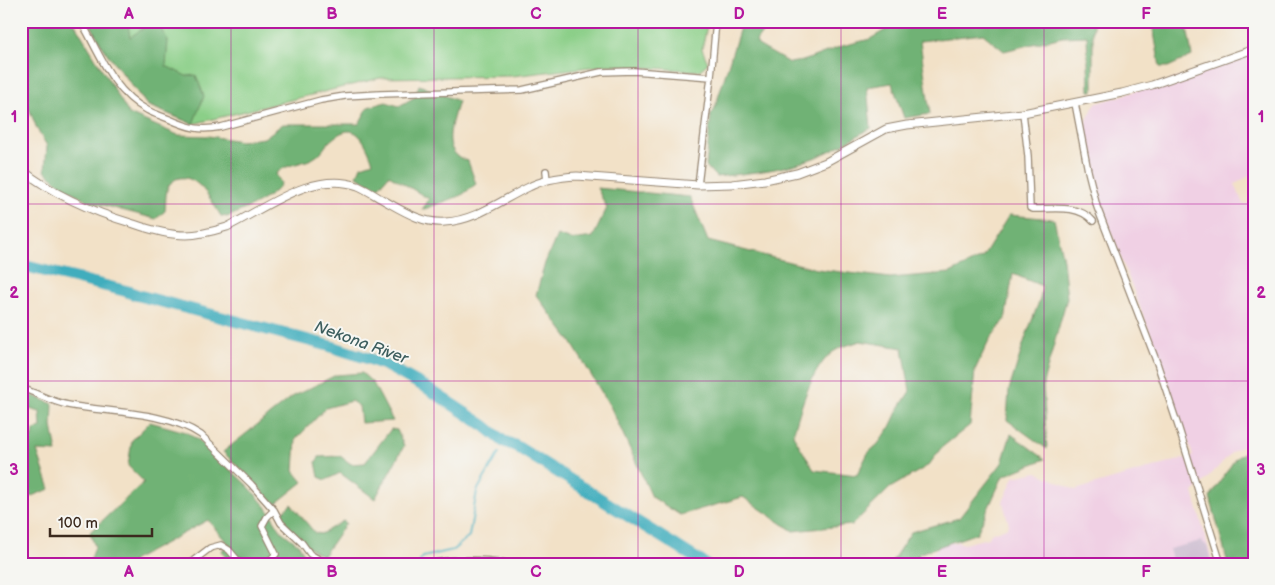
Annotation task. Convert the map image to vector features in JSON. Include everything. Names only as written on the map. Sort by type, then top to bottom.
[{"type":"street","points":[[81,21],[105,67],[115,82],[130,97],[147,110],[170,120],[192,128],[206,130],[321,100],[345,96],[522,90],[601,72],[634,71],[711,77]]},
{"type":"street","points":[[698,185],[716,21]]},
{"type":"street","points":[[21,169],[51,190],[88,209],[155,231],[184,235],[203,234],[227,227],[289,194],[320,184],[336,183],[357,186],[414,217],[445,222],[490,208],[531,186],[560,177],[577,176],[698,185],[751,183],[797,173],[826,162],[877,134],[896,127],[1023,113],[1075,103],[1152,85],[1254,49]]},
{"type":"street","points":[[1075,103],[1097,207],[1160,372],[1221,564]]},
{"type":"street","points":[[1023,113],[1028,156],[1030,208],[1033,210],[1071,209],[1084,214],[1093,221]]},
{"type":"street","points":[[546,171],[547,180]]},
{"type":"street","points":[[21,388],[66,405],[177,422],[192,429],[201,435],[238,470],[274,510],[281,523],[302,543],[310,554],[327,564]]},
{"type":"street","points":[[266,564],[276,554],[262,526],[274,510]]},
{"type":"street","points":[[189,564],[210,548],[221,545],[229,550],[241,564]]},
{"type":"street","points":[[431,564],[437,562],[476,561],[510,564]]},
{"type":"shaded area","points":[[1254,54],[1254,173],[1235,184],[1243,204],[1254,203],[1254,439],[1232,452],[1193,492],[1213,564],[932,564],[931,554],[942,545],[958,542],[964,544],[988,538],[992,533],[1009,525],[1003,502],[1014,477],[1037,472],[1075,490],[1193,456],[1159,356],[1102,209],[1084,126],[1095,104]]},
{"type":"shaded area","points":[[1201,541],[1207,546],[1212,564],[1173,564],[1169,549]]},
{"type":"green space","points":[[21,21],[73,21],[129,114],[178,135],[208,136],[241,141],[264,138],[283,124],[359,124],[368,107],[386,102],[399,106],[415,97],[419,85],[458,101],[451,128],[451,144],[453,151],[459,157],[468,161],[476,184],[462,195],[422,210],[429,199],[389,175],[378,188],[357,176],[361,166],[373,162],[362,139],[351,131],[337,135],[313,158],[280,170],[276,174],[281,183],[278,188],[257,203],[227,217],[221,216],[203,189],[191,179],[184,178],[176,179],[169,185],[166,193],[165,211],[156,219],[87,201],[61,185],[45,171],[47,146],[37,129],[25,98],[21,96]]},
{"type":"green space","points":[[89,21],[708,21],[702,49],[708,63],[699,71],[608,65],[512,76],[380,78],[193,124],[147,105],[103,48]]},
{"type":"green space","points":[[89,21],[126,21],[130,37],[147,26],[158,25],[168,40],[166,66],[186,76],[196,75],[204,96],[193,124],[147,105],[103,48]]},
{"type":"green space","points":[[742,21],[790,21],[764,30],[756,41],[758,45],[789,63],[803,61],[842,46],[870,39],[901,21],[1093,21],[1093,91],[1089,91],[1087,36],[1062,37],[1004,51],[983,34],[920,41],[930,114],[904,118],[892,83],[867,87],[871,128],[824,154],[797,164],[716,177],[706,166],[711,114],[714,111]]},
{"type":"green space","points":[[1152,21],[1186,21],[1192,56],[1168,67],[1160,67]]},
{"type":"green space","points":[[597,188],[690,197],[708,241],[817,269],[890,278],[950,273],[983,257],[1009,215],[1054,219],[1063,260],[1067,298],[1043,383],[1047,449],[1007,420],[1009,390],[1040,299],[1042,286],[1013,274],[1005,320],[989,340],[975,370],[970,425],[941,448],[929,465],[890,488],[852,525],[793,531],[743,497],[680,515],[652,497],[611,408],[570,340],[536,295],[545,263],[557,235],[572,240],[593,237],[607,208]],"holes":[[[860,341],[903,348],[910,391],[889,429],[878,444],[868,453],[857,475],[814,470],[793,435],[809,387],[821,364],[829,355],[843,346]]]},
{"type":"green space","points":[[362,373],[373,383],[393,421],[361,423],[359,406],[351,401],[326,408],[296,439],[294,471],[303,482],[274,505],[254,482],[223,452],[292,397],[336,375]]},
{"type":"green space","points":[[21,391],[53,404],[52,426],[57,452],[37,451],[50,489],[21,500],[21,437],[28,434],[28,436],[33,437],[34,430],[41,428],[40,412],[26,408],[25,425],[21,425]]},
{"type":"green space","points":[[150,422],[186,432],[200,441],[249,487],[267,508],[281,531],[299,545],[304,554],[301,564],[229,564],[222,550],[229,545],[208,520],[132,561],[133,564],[89,564],[95,547],[90,532],[144,482],[128,466],[132,440]]},
{"type":"green space","points":[[391,429],[397,430],[404,446],[375,499],[340,473],[326,480],[319,477],[316,462],[319,457],[340,456],[351,464],[365,463]]},
{"type":"green space","points":[[1011,434],[1045,459],[1003,476],[977,533],[918,554],[923,564],[890,564],[911,532],[959,518],[1002,463]]},
{"type":"green space","points":[[1254,445],[1254,564],[1228,564],[1210,497],[1235,459]]},
{"type":"green space","points":[[291,504],[315,533],[321,534],[343,521],[346,523],[323,556],[299,538],[280,515]]},
{"type":"waterway","name":"Nekona River","points":[[21,265],[330,346],[387,366],[427,388],[485,426],[503,441],[516,446],[705,564]]},
{"type":"waterway","name":"Nekona River","points":[[501,446],[503,441]]},
{"type":"waterway","points":[[420,561],[423,557],[453,550],[469,536],[477,491],[499,453]]}]
